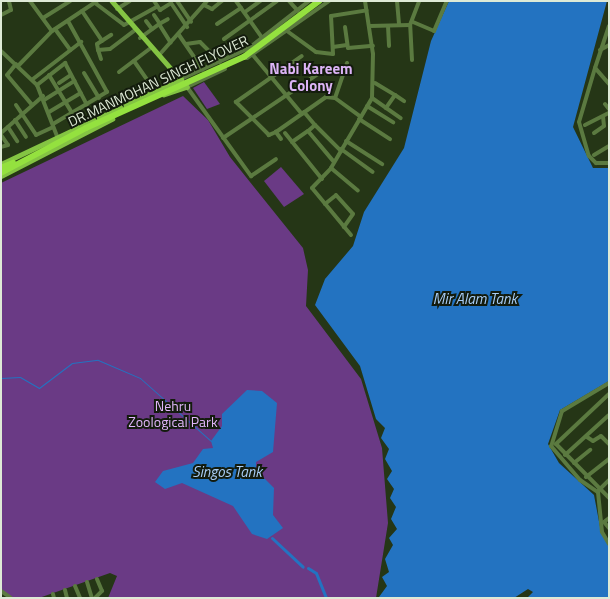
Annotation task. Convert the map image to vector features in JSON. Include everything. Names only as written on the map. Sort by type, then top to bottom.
[{"type":"highway","name":"DR.MANMOHAN SINGH FLYOVER","points":[[1,168],[242,55],[315,1]]},
{"type":"highway","name":"DR.MANMOHAN SINGH FLYOVER","points":[[1,175],[94,124],[244,57],[319,1]]},
{"type":"main road","points":[[1,175],[158,98],[187,87],[160,54],[140,38],[112,1]]},
{"type":"main road","points":[[1,164],[154,89],[181,79]]},
{"type":"main road","points":[[37,147],[43,155]]},
{"type":"street","points":[[1,15],[11,10],[10,1]]},
{"type":"street","points":[[30,1],[70,50]]},
{"type":"street","points":[[43,18],[70,1]]},
{"type":"street","points":[[118,9],[130,1]]},
{"type":"street","points":[[154,1],[160,10],[171,3],[187,27]]},
{"type":"street","points":[[178,1],[190,22]]},
{"type":"street","points":[[160,54],[187,27],[206,3],[212,9],[222,1]]},
{"type":"street","points":[[236,1],[263,39]]},
{"type":"street","points":[[245,12],[260,1]]},
{"type":"street","points":[[224,39],[252,22],[277,1]]},
{"type":"street","points":[[288,1],[298,12]]},
{"type":"street","points":[[181,79],[249,48],[298,12],[309,1]]},
{"type":"street","points":[[276,159],[252,177],[187,87],[253,54],[329,1]]},
{"type":"street","points":[[351,235],[312,188],[331,168],[372,98],[375,83],[370,26],[365,1]]},
{"type":"street","points":[[397,1],[399,25]]},
{"type":"street","points":[[412,60],[412,23],[419,1]]},
{"type":"street","points":[[370,26],[412,23],[434,32],[447,1]]},
{"type":"street","points":[[32,105],[7,75],[54,30],[95,2],[129,24],[157,7]]},
{"type":"street","points":[[217,24],[241,8]]},
{"type":"street","points":[[286,31],[316,52],[333,54],[331,16],[367,10]]},
{"type":"street","points":[[82,11],[102,41]]},
{"type":"street","points":[[154,15],[171,44]]},
{"type":"street","points":[[140,38],[168,18]]},
{"type":"street","points":[[16,105],[36,134],[53,126],[107,92],[91,57],[68,21]]},
{"type":"street","points":[[146,21],[152,29]]},
{"type":"street","points":[[388,26],[389,46]]},
{"type":"street","points":[[609,26],[600,50],[579,129],[591,159],[609,163]]},
{"type":"street","points":[[345,27],[347,45]]},
{"type":"street","points":[[98,51],[110,50],[134,31]]},
{"type":"street","points":[[91,57],[98,51],[102,41],[111,35]]},
{"type":"street","points":[[179,35],[203,70]]},
{"type":"street","points":[[33,79],[81,42]]},
{"type":"street","points":[[186,44],[200,42],[220,62]]},
{"type":"street","points":[[334,47],[347,45],[372,46]]},
{"type":"street","points":[[600,50],[609,45]]},
{"type":"street","points":[[119,72],[152,47]]},
{"type":"street","points":[[249,48],[287,97],[341,150],[373,172]]},
{"type":"street","points":[[1,51],[33,79],[37,85],[57,136]]},
{"type":"street","points":[[98,51],[101,59]]},
{"type":"street","points":[[1,61],[7,56]]},
{"type":"street","points":[[302,56],[236,102],[269,134],[276,132],[326,97],[335,98],[390,139]]},
{"type":"street","points":[[134,61],[154,89],[158,98]]},
{"type":"street","points":[[335,98],[348,63]]},
{"type":"street","points":[[37,85],[65,64],[87,105]]},
{"type":"street","points":[[595,68],[607,76],[609,84]]},
{"type":"street","points":[[223,138],[287,97],[324,70]]},
{"type":"street","points":[[84,73],[99,98]]},
{"type":"street","points":[[49,75],[60,90],[72,113]]},
{"type":"street","points":[[60,83],[71,75]]},
{"type":"street","points":[[1,146],[8,145],[1,134],[15,120],[32,105],[74,81]]},
{"type":"street","points":[[375,83],[404,101]]},
{"type":"street","points":[[49,112],[81,93]]},
{"type":"street","points":[[386,108],[395,95]]},
{"type":"street","points":[[372,98],[401,118]]},
{"type":"street","points":[[606,104],[609,109]]},
{"type":"street","points":[[367,106],[393,122]]},
{"type":"street","points":[[585,125],[609,113]]},
{"type":"street","points":[[594,133],[604,125],[603,117]]},
{"type":"street","points":[[15,120],[26,137]]},
{"type":"street","points":[[292,142],[315,125]]},
{"type":"street","points":[[8,127],[17,141]]},
{"type":"street","points":[[308,131],[334,162]]},
{"type":"street","points":[[276,132],[281,139]]},
{"type":"street","points":[[285,134],[322,179]]},
{"type":"street","points":[[346,141],[382,164]]},
{"type":"street","points":[[594,155],[609,146]]},
{"type":"street","points":[[331,168],[358,191]]},
{"type":"street","points":[[325,204],[336,195],[353,214],[344,227]]},
{"type":"street","points":[[609,383],[562,411],[551,446],[580,480],[598,492],[602,532],[609,544]]},
{"type":"street","points":[[609,394],[556,444],[586,477],[609,498]]},
{"type":"street","points":[[565,455],[609,415]]},
{"type":"street","points":[[587,437],[593,441],[601,436],[609,444]]},
{"type":"street","points":[[574,463],[590,450]]},
{"type":"street","points":[[586,477],[609,459]]},
{"type":"street","points":[[600,490],[609,480]]},
{"type":"street","points":[[609,518],[604,522],[609,528]]},
{"type":"street","points":[[86,582],[93,598],[102,591],[97,579]]},
{"type":"street","points":[[75,586],[80,598]]},
{"type":"street","points":[[64,590],[67,598]]},
{"type":"street","points":[[2,593],[11,598]]},
{"type":"green space","points":[[204,82],[220,104],[207,109],[193,88]]},
{"type":"green space","name":"Nehru Zoological Park","points":[[183,96],[208,120],[230,157],[303,248],[308,270],[306,306],[361,379],[382,448],[388,523],[376,598],[108,598],[117,576],[110,573],[39,598],[13,598],[1,589],[1,183]]},
{"type":"green space","points":[[281,167],[304,194],[284,207],[264,181]]},
{"type":"water","name":"Mir Alam Tank","points":[[449,1],[607,1],[573,127],[593,168],[609,168],[609,381],[560,410],[548,444],[559,463],[594,495],[601,532],[609,547],[609,598],[527,598],[533,592],[528,589],[514,598],[379,597],[387,586],[382,577],[389,572],[385,559],[393,545],[389,538],[397,529],[391,519],[396,507],[390,498],[394,489],[387,479],[392,471],[385,459],[389,449],[381,438],[385,428],[376,419],[360,366],[315,305],[325,279],[353,246],[364,212],[404,148],[431,41]]},
{"type":"water","name":"Singos Tank","points":[[247,390],[262,391],[277,403],[273,452],[256,462],[256,470],[274,488],[273,515],[283,528],[267,539],[252,534],[233,506],[182,483],[165,489],[155,482],[163,471],[193,463],[203,449],[213,448],[211,441],[222,426],[222,414]]},
{"type":"waterway","points":[[1,378],[20,377],[39,388],[72,363],[98,360],[140,378],[211,441]]},
{"type":"waterway","points":[[272,538],[303,567]]},
{"type":"waterway","points":[[308,568],[316,573],[326,598]]},
{"type":"district","name":"Nabi Kareem Colony","points":[[311,76]]}]
